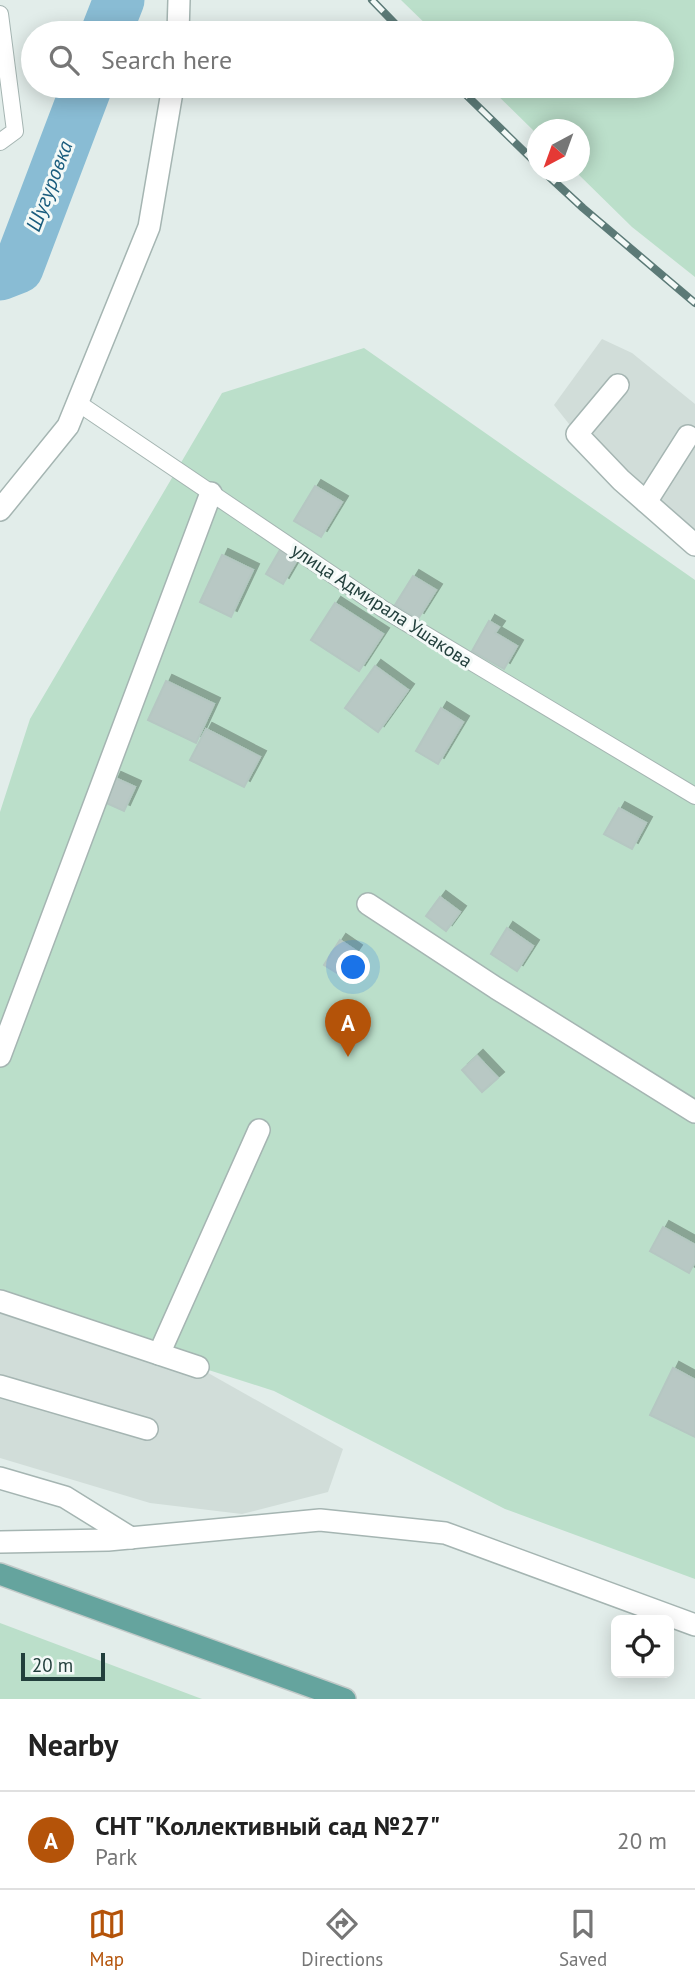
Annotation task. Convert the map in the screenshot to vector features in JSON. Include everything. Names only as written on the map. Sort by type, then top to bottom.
[{"type":"main road","points":[[0,1574],[345,1699]]},
{"type":"street","points":[[178,21],[179,0]]},
{"type":"street","points":[[0,510],[68,426],[78,403],[149,227],[171,98]]},
{"type":"street","points":[[618,385],[577,434],[621,480],[695,545]]},
{"type":"street","points":[[646,502],[688,436]]},
{"type":"street","points":[[0,1056],[211,493]]},
{"type":"street","points":[[368,904],[496,988],[695,1112]]},
{"type":"street","points":[[159,1354],[259,1130]]},
{"type":"street","points":[[0,1301],[198,1367]]},
{"type":"street","points":[[0,1386],[147,1429]]},
{"type":"street","points":[[0,1478],[65,1497],[131,1538]]},
{"type":"street","points":[[0,1542],[131,1538],[320,1520],[445,1532],[695,1625]]},
{"type":"lane","points":[[0,15],[15,131],[0,142]]},
{"type":"lane","name":"улица Адмирала Ушакова","points":[[78,403],[383,609],[695,796]]},
{"type":"shaded area","points":[[602,339],[632,353],[695,404],[695,547],[577,434],[554,405]]},
{"type":"shaded area","points":[[0,1293],[171,1352],[343,1449],[328,1492],[242,1514],[150,1503],[0,1458]]},
{"type":"green space","points":[[401,0],[695,0],[695,277],[632,227],[586,182],[590,182],[590,119],[527,119],[527,124],[500,98],[674,98],[674,21],[423,21]]},
{"type":"green space","points":[[364,348],[695,580],[695,1579],[505,1509],[274,1391],[0,1303],[0,812],[30,719],[222,393]]},
{"type":"green space","points":[[0,1623],[202,1699],[0,1699]]},
{"type":"building","points":[[315,486],[342,502],[321,537],[294,521]]},
{"type":"building","points":[[281,548],[298,558],[283,584],[266,574]]},
{"type":"building","points":[[222,555],[253,570],[231,617],[200,602]]},
{"type":"building","points":[[413,576],[436,590],[418,619],[395,605]]},
{"type":"building","points":[[335,603],[383,634],[359,671],[311,640]]},
{"type":"building","points":[[489,621],[499,627],[495,633],[517,646],[504,669],[472,651]]},
{"type":"building","points":[[375,666],[408,690],[378,732],[345,708]]},
{"type":"building","points":[[166,681],[214,704],[196,743],[148,720]]},
{"type":"building","points":[[441,708],[463,722],[438,764],[416,751]]},
{"type":"building","points":[[206,729],[260,757],[244,787],[190,760]]},
{"type":"building","points":[[115,778],[135,787],[124,811],[104,802]]},
{"type":"building","points":[[619,808],[646,823],[632,849],[604,834]]},
{"type":"building","points":[[440,897],[460,912],[446,931],[426,916]]},
{"type":"building","points":[[507,928],[533,946],[517,971],[491,954]]},
{"type":"building","points":[[340,940],[356,951],[340,975],[324,965]]},
{"type":"building","points":[[477,1056],[498,1078],[482,1092],[462,1070]]},
{"type":"building","points":[[663,1227],[695,1245],[695,1262],[689,1273],[650,1251]]},
{"type":"building","points":[[673,1368],[695,1380],[695,1437],[650,1415]]},
{"type":"waterway","name":"Шугуровка","points":[[111,21],[119,0]]},
{"type":"waterway","name":"Шугуровка","points":[[0,275],[18,268],[82,98]]},
{"type":"railway","points":[[372,0],[392,21]]},
{"type":"railway","points":[[469,98],[527,154]]},
{"type":"railway","points":[[555,182],[695,303]]},
{"type":"place","name":"СНТ \"Коллективный сад №27\"","points":[[348,1057]]}]
